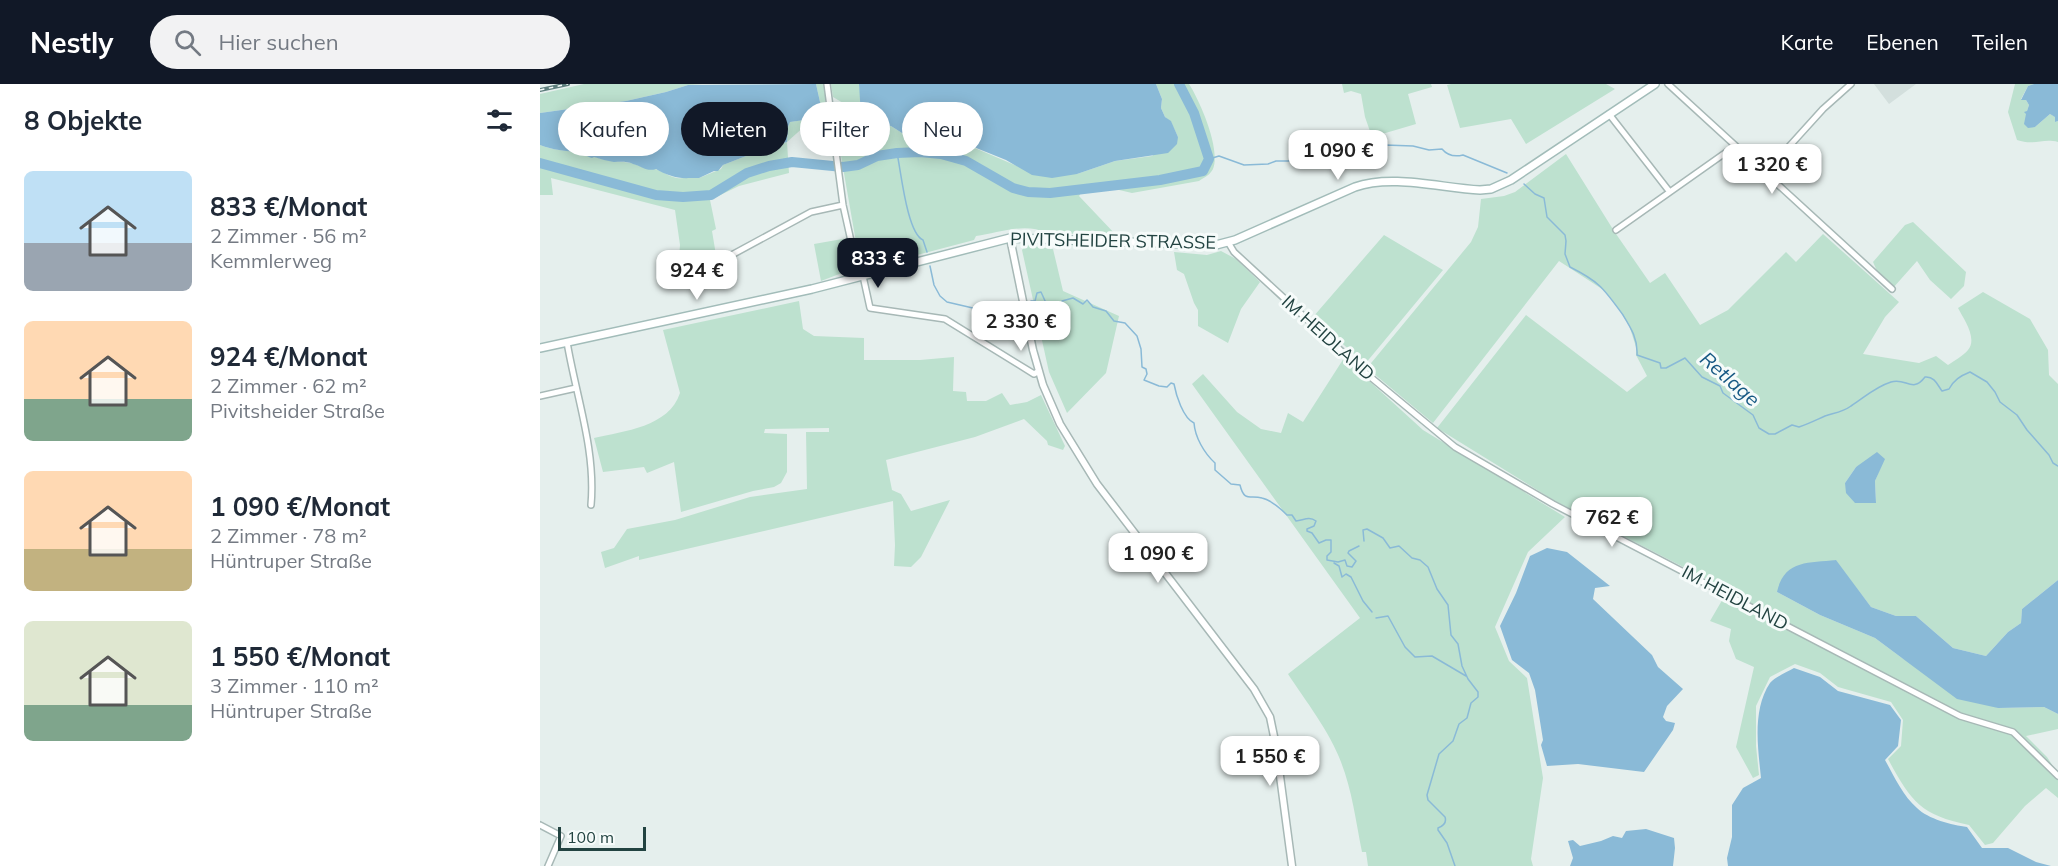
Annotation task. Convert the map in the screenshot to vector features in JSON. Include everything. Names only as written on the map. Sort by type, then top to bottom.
[{"type":"main road","name":"PIVITSHEIDER STRASSE","points":[[540,348],[861,276],[1010,238],[1202,245],[1228,242],[1355,187],[1372,183],[1491,189],[1511,180],[1655,84]]},
{"type":"street","points":[[827,84],[843,206],[870,308],[945,319],[1034,374],[1039,371]]},
{"type":"street","points":[[1668,84],[1892,289]]},
{"type":"street","points":[[1765,172],[1823,109],[1851,84]]},
{"type":"street","points":[[1610,114],[1669,191]]},
{"type":"street","points":[[1616,230],[1735,146]]},
{"type":"street","points":[[692,278],[811,212],[843,206]]},
{"type":"street","points":[[1010,238],[1033,350],[1060,423],[1088,471],[1254,689],[1270,717],[1292,866]]},
{"type":"street","name":"IM HEIDLAND","points":[[1228,242],[1234,252],[1362,370],[1455,447],[1553,504],[1960,716],[2013,732],[2058,776]]},
{"type":"street","points":[[567,342],[591,458],[593,483],[591,506]]},
{"type":"street","points":[[540,396],[576,388]]},
{"type":"street","points":[[540,825],[561,836],[548,866]]},
{"type":"shaded area","points":[[1874,84],[1916,84],[1889,104]]},
{"type":"green space","points":[[584,84],[702,84],[688,85],[619,102],[558,102],[558,110],[540,113],[540,94]]},
{"type":"green space","points":[[816,84],[824,84],[826,102],[820,102]]},
{"type":"green space","points":[[831,84],[859,84],[860,102],[841,102],[833,97]]},
{"type":"green space","points":[[1156,84],[1189,84],[1199,102],[1214,150],[1215,160],[1209,174],[1199,181],[1132,193],[1115,189],[1081,193],[1079,196],[1116,235],[1046,233],[1030,228],[1012,229],[976,236],[974,240],[864,269],[860,265],[841,156],[890,156],[890,126],[902,133],[902,156],[983,156],[983,152],[1017,166],[1077,174],[1115,161],[1152,156],[1178,137],[1161,108],[1162,99]]},
{"type":"green space","points":[[1342,84],[1431,84],[1432,87],[1408,94],[1416,124],[1372,137],[1365,117],[1361,94],[1351,91],[1344,93]]},
{"type":"green space","points":[[1606,84],[1615,89],[1526,144],[1511,119],[1460,128],[1447,85]]},
{"type":"green space","points":[[2015,84],[2034,84],[2028,86],[2021,99],[2026,100],[2029,105],[2026,114],[2035,127],[2050,114],[2056,117],[2058,142],[2017,140],[2008,112]]},
{"type":"green space","points":[[800,121],[800,130],[788,141],[790,122]]},
{"type":"green space","points":[[540,145],[558,149],[558,156],[594,156],[631,163],[677,178],[699,178],[721,169],[723,165],[746,156],[788,156],[789,173],[739,186],[710,200],[716,229],[712,231],[717,261],[677,282],[680,245],[675,210],[551,178],[553,195],[540,195]]},
{"type":"green space","points":[[1566,154],[1650,283],[1665,273],[1700,325],[1728,310],[1786,252],[1796,262],[1823,234],[1899,302],[1885,317],[1863,354],[1919,363],[1936,356],[1948,365],[1964,354],[1971,345],[1969,328],[1958,308],[1983,292],[2030,319],[2048,350],[2049,375],[2058,384],[2058,580],[2022,609],[2021,623],[2008,632],[1986,656],[1953,648],[1916,616],[1896,616],[1871,607],[1835,560],[1777,592],[1820,615],[1875,638],[1902,658],[1998,708],[2044,707],[2058,714],[2058,729],[2026,736],[2047,757],[2058,774],[2058,798],[2046,788],[2025,806],[1993,843],[1985,845],[1969,825],[1928,811],[1903,786],[1888,759],[1901,746],[1903,720],[1891,702],[1838,687],[1820,673],[1795,664],[1770,677],[1756,706],[1759,775],[1753,778],[1736,747],[1754,667],[1736,659],[1729,641],[1731,629],[1710,621],[1728,590],[1555,501],[1437,428],[1526,315],[1627,392],[1647,376],[1636,355],[1636,347],[1629,325],[1614,302],[1605,291],[1559,261],[1433,423],[1367,368],[1471,242],[1478,227],[1481,199],[1515,192]],"holes":[[[1884,459],[1875,481],[1876,502],[1845,483],[1856,467]]]},
{"type":"green space","points":[[1913,222],[1966,272],[1964,286],[1951,299],[1930,280],[1917,261],[1893,288],[1878,273],[1873,262],[1905,225]]},
{"type":"green space","points":[[1384,235],[1443,270],[1365,364],[1313,317]]},
{"type":"green space","points":[[848,238],[854,268],[852,273],[842,273],[821,281],[814,244]]},
{"type":"green space","points":[[1026,245],[1053,249],[1063,291],[1119,316],[1106,373],[1067,413],[1049,372],[1022,250]]},
{"type":"green space","points":[[1221,251],[1236,259],[1260,282],[1241,309],[1228,343],[1198,326],[1198,310],[1184,274],[1177,270],[1174,252],[1207,255]]},
{"type":"green space","points":[[799,301],[803,329],[814,336],[864,338],[864,360],[920,360],[954,357],[953,391],[966,392],[967,401],[986,401],[1002,393],[1010,405],[1027,402],[1041,395],[1065,446],[1063,450],[1048,445],[1047,441],[1024,419],[975,437],[886,460],[892,490],[901,494],[911,511],[950,500],[921,557],[911,567],[894,566],[893,501],[639,560],[639,556],[605,568],[601,552],[614,548],[627,529],[675,520],[750,497],[807,489],[806,432],[829,432],[829,428],[765,429],[764,433],[787,434],[787,472],[781,483],[774,487],[681,512],[674,462],[647,473],[644,467],[603,472],[594,438],[644,426],[666,413],[674,404],[680,393],[663,330]]},
{"type":"green space","points":[[1344,358],[1423,430],[1565,517],[1528,552],[1495,627],[1509,661],[1527,678],[1543,778],[1531,859],[1533,866],[1368,866],[1366,852],[1362,852],[1351,795],[1341,762],[1324,728],[1288,674],[1360,618],[1192,384],[1203,374],[1237,412],[1261,429],[1281,433],[1288,413],[1303,422]]},
{"type":"water","points":[[816,84],[820,102],[800,102],[800,121],[790,122],[788,127],[788,102],[681,102],[681,156],[746,156],[699,178],[677,177],[628,162],[614,162],[588,156],[669,156],[669,102],[619,102],[688,85]]},
{"type":"water","points":[[859,84],[1156,84],[1162,99],[1161,108],[1165,117],[1171,121],[1178,137],[1177,144],[1168,153],[1115,161],[1077,174],[1052,178],[1032,175],[1006,160],[983,151],[983,102],[902,102],[902,133],[890,126],[890,102],[860,102]]},
{"type":"water","points":[[2058,84],[2058,121],[2055,122],[2055,117],[2050,114],[2035,127],[2028,128],[2024,124],[2026,114],[2024,112],[2027,111],[2029,105],[2026,100],[2021,100],[2028,86]]},
{"type":"water","points":[[558,110],[558,149],[540,145],[540,113]]},
{"type":"water","points":[[1877,452],[1885,459],[1875,481],[1876,503],[1855,503],[1846,493],[1845,483],[1856,467]]},
{"type":"water","points":[[1547,548],[1567,552],[1610,586],[1595,588],[1593,599],[1652,655],[1658,667],[1683,689],[1667,706],[1663,717],[1666,721],[1675,723],[1673,730],[1644,772],[1578,764],[1547,766],[1541,745],[1543,740],[1535,690],[1529,673],[1512,660],[1500,626],[1530,556]]},
{"type":"water","points":[[1836,560],[1871,607],[1896,616],[1916,616],[1953,648],[1986,656],[2008,632],[2021,623],[2022,609],[2058,580],[2058,714],[2044,707],[1998,708],[1957,699],[1875,638],[1820,615],[1777,592],[1780,582],[1791,569],[1807,563]]},
{"type":"water","points":[[1794,668],[1820,677],[1838,691],[1890,705],[1901,720],[1898,746],[1885,760],[1903,792],[1922,812],[1940,821],[1967,827],[1982,848],[2008,848],[2036,862],[2051,866],[1728,866],[1727,858],[1732,837],[1732,805],[1743,788],[1761,778],[1758,717],[1764,694],[1772,681]]},
{"type":"water","points":[[1646,829],[1674,838],[1673,866],[1570,866],[1573,858],[1568,841],[1573,840],[1580,846],[1613,836],[1622,838],[1626,831]]},
{"type":"waterway","points":[[540,163],[656,195],[683,197],[711,195],[747,173],[769,166],[792,162],[843,167],[858,165],[877,156],[920,152],[941,154],[966,161],[1013,188],[1028,192],[1050,193],[1160,180],[1203,171],[1209,159],[1194,113],[1179,84]]},
{"type":"waterway","name":"Retlage","points":[[1209,159],[1219,156],[1244,165],[1268,164],[1276,161],[1320,160],[1333,152],[1355,156],[1364,155],[1385,145],[1413,146],[1429,150],[1442,149],[1451,155],[1463,155],[1507,173]]},
{"type":"waterway","points":[[897,153],[909,214],[927,252]]},
{"type":"waterway","name":"Retlage","points":[[1524,184],[1535,194],[1544,198],[1547,217],[1565,235],[1565,254],[1570,267],[1601,287],[1623,315],[1635,339],[1637,355],[1660,363],[1661,368],[1666,368],[1685,358],[1702,377],[1720,386],[1723,393],[1753,415],[1759,428],[1769,434],[1775,434],[1792,425],[1799,427],[1845,410],[1875,389],[1891,382],[1912,385],[1928,377],[1936,382],[1942,391],[1949,389],[1953,383],[1970,372],[1987,382],[2000,402],[2017,415],[2053,463],[2058,466]]},
{"type":"waterway","points":[[930,266],[934,285],[940,296],[947,302],[990,312],[1018,305]]},
{"type":"waterway","points":[[1031,301],[1035,301],[1037,293],[1041,292],[1046,303],[1054,302],[1055,308],[1061,310],[1062,301],[1073,298],[1083,304],[1087,300],[1093,307],[1106,311],[1114,321],[1125,323],[1137,336],[1141,349],[1142,367],[1146,369],[1147,374],[1144,380],[1159,386],[1167,387],[1171,383],[1174,384],[1181,406],[1194,423],[1201,444],[1215,463],[1215,470],[1231,484],[1240,485],[1246,496],[1269,501],[1287,515],[1292,515],[1296,521],[1309,519],[1316,521],[1314,526],[1307,531],[1312,533],[1319,543],[1331,540],[1331,552],[1327,560],[1338,562],[1345,560],[1347,566],[1352,567],[1356,561],[1348,553],[1359,546]]},
{"type":"waterway","points":[[1364,541],[1363,530],[1367,529],[1383,538],[1390,548],[1399,546],[1412,558],[1420,560],[1428,567],[1437,589],[1448,605],[1451,635],[1458,644],[1462,666],[1478,692],[1478,697],[1471,703],[1467,718],[1459,724],[1453,741],[1439,754],[1427,795],[1428,800],[1445,817],[1445,823],[1438,830],[1447,843],[1455,866]]},
{"type":"waterway","points":[[1334,563],[1339,566],[1342,577],[1346,574],[1351,577],[1363,601],[1372,612]]},
{"type":"waterway","points":[[1376,618],[1388,616],[1405,647],[1415,657],[1432,656],[1466,676]]},
{"type":"railway","points":[[540,90],[568,84]]}]
